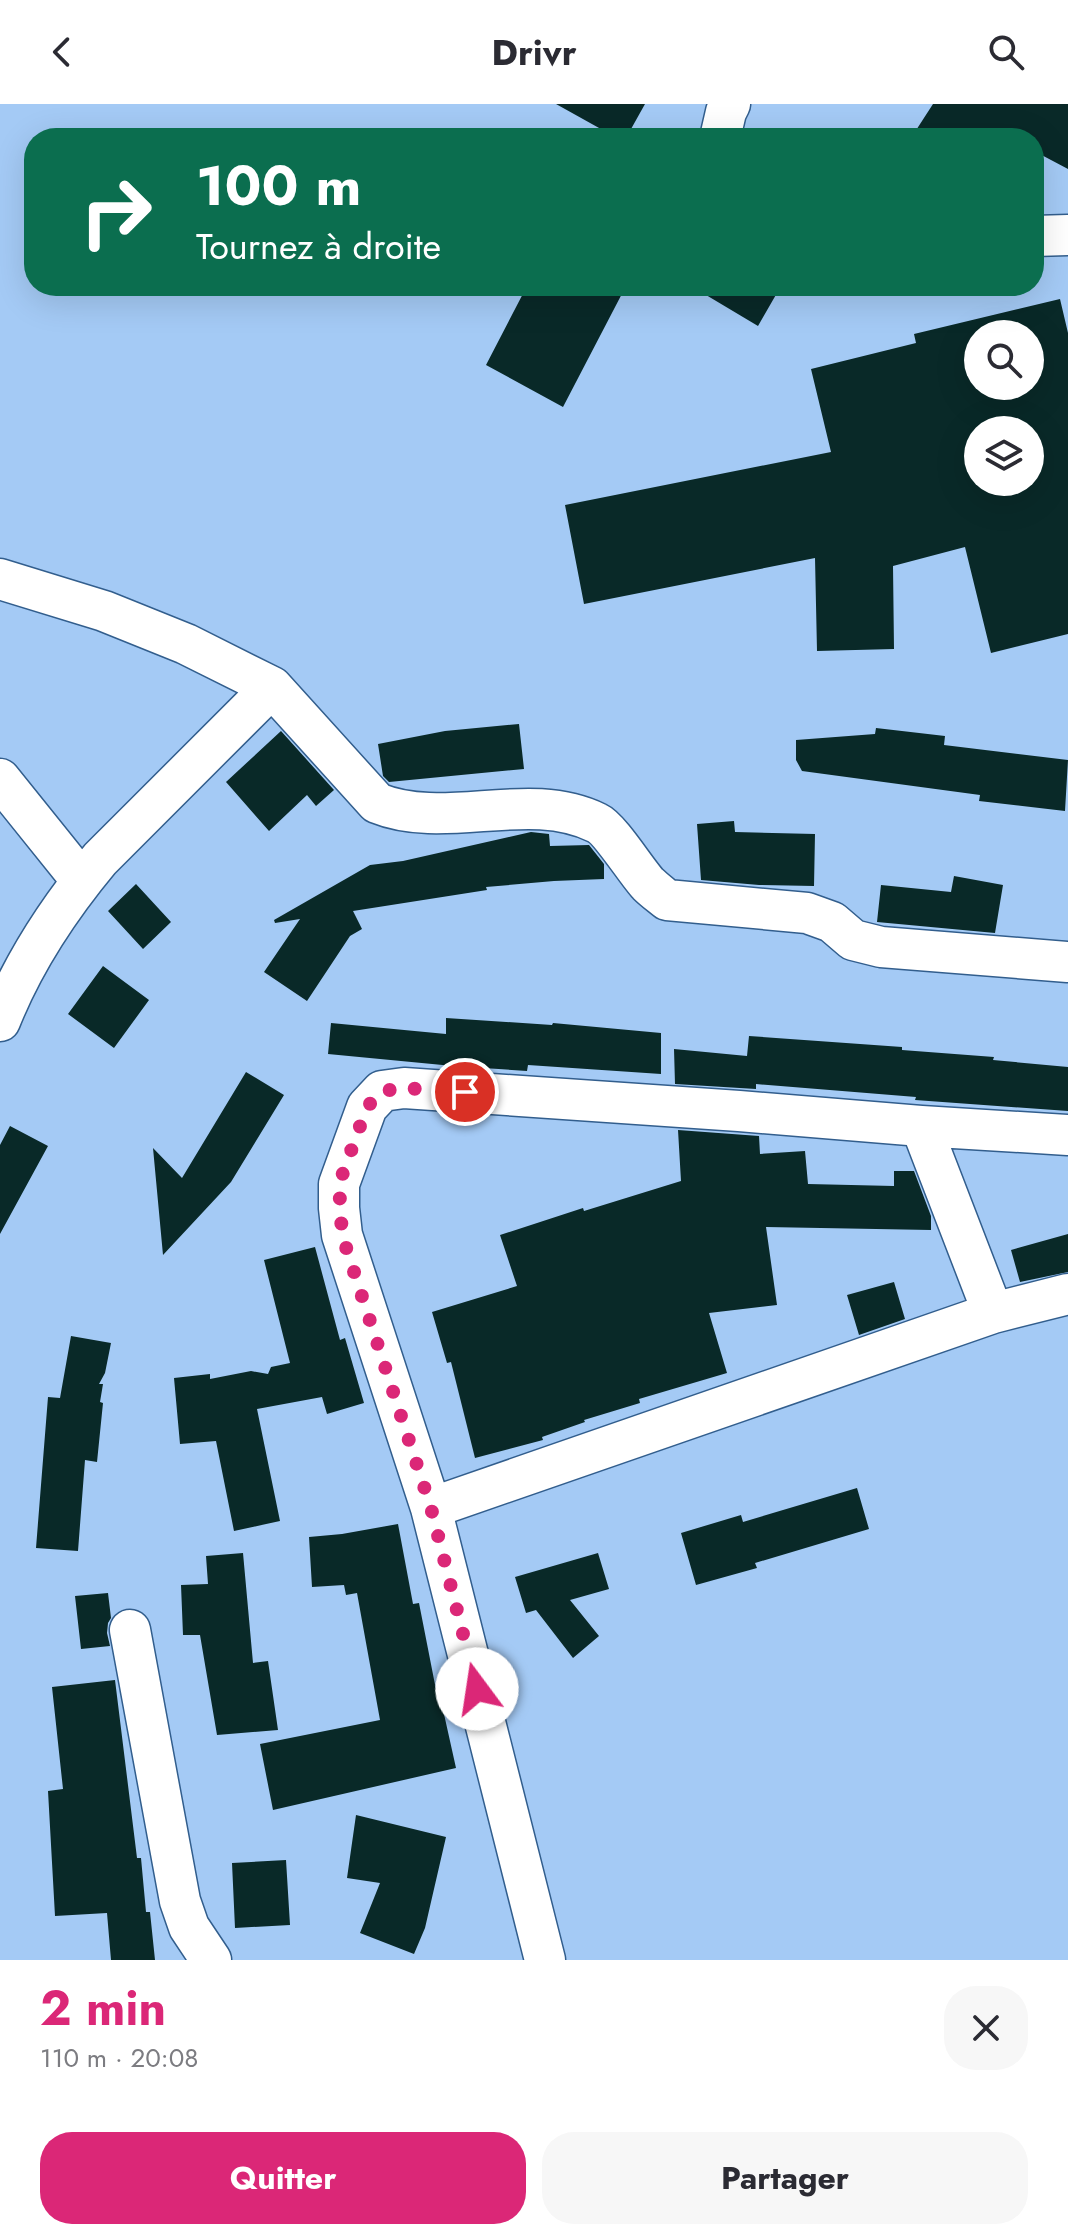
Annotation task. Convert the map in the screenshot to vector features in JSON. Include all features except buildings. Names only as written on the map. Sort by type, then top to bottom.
[{"type":"street","points":[[722,128],[730,104]]},
{"type":"street","points":[[1044,236],[1068,235]]},
{"type":"street","points":[[0,579],[104,611],[186,644],[272,687],[377,803],[396,810],[421,813],[528,808],[572,814],[600,824],[650,886],[667,900],[807,913],[832,922],[853,940],[881,947],[1068,962]]},
{"type":"street","points":[[0,1021],[27,965],[82,881],[100,859],[272,687]]},
{"type":"street","points":[[0,779],[82,881]]},
{"type":"street","points":[[545,1960],[431,1508],[342,1235],[339,1184],[367,1107],[382,1091],[404,1088],[1068,1135]]},
{"type":"street","points":[[921,1126],[993,1313]]},
{"type":"street","points":[[431,1508],[993,1313],[1068,1294]]},
{"type":"street","points":[[130,1630],[180,1901],[189,1927],[211,1960]]},
{"type":"route","points":[[465,1092],[404,1088],[382,1091],[367,1107],[339,1184],[339,1208],[342,1235],[431,1508],[477,1689]]}]
